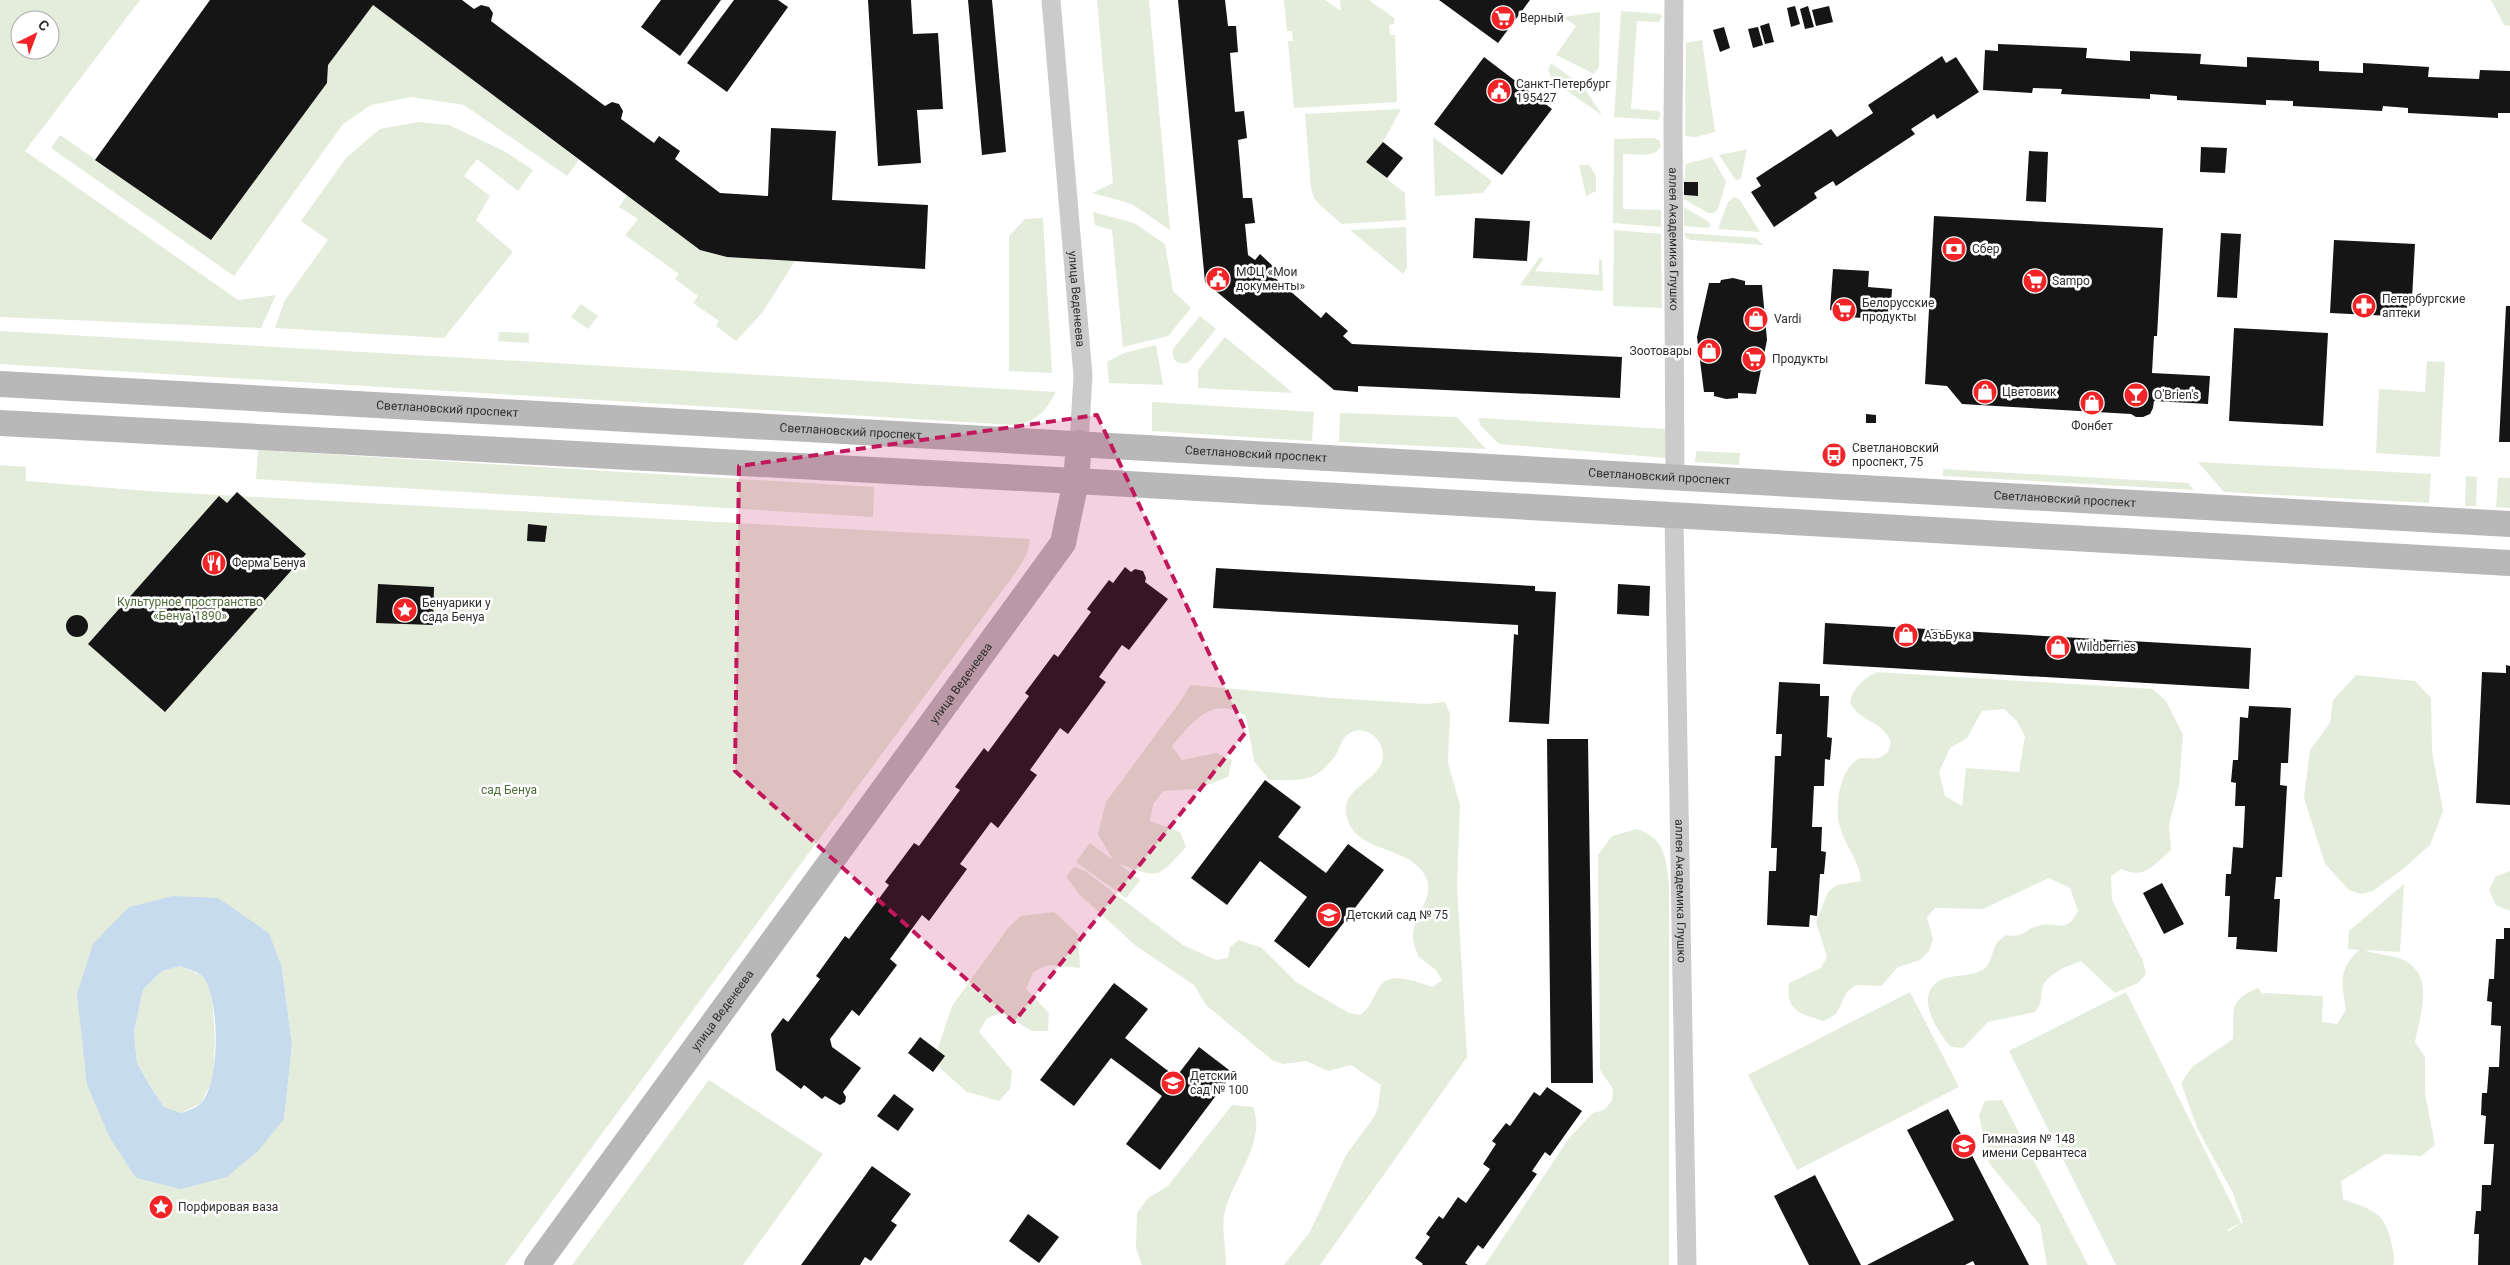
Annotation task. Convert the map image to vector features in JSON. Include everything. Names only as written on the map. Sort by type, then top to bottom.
[{"type":"main road","name":"Светлановский проспект","points":[[0,384],[2510,524]]},
{"type":"main road","points":[[0,424],[1076,481],[2510,563]]},
{"type":"main road","name":"улица Веденеева","points":[[537,1265],[1042,575],[1063,543],[1076,481],[1079,443]]},
{"type":"street","name":"улица Веденеева","points":[[1051,0],[1084,376],[1079,443]]},
{"type":"street","name":"аллея Академика Глушко","points":[[1674,0],[1672,127],[1675,477]]},
{"type":"street","name":"аллея Академика Глушко","points":[[1674,516],[1687,1265]]},
{"type":"highlighted area","points":[[1097,415],[1246,732],[1014,1022],[735,771],[739,466]]},
{"type":"green space","points":[[0,0],[140,0],[25,151],[238,300],[276,295],[261,328],[0,317]]},
{"type":"green space","points":[[1097,0],[1149,0],[1170,230],[1132,204],[1092,193],[1113,183]]},
{"type":"green space","points":[[1284,0],[1325,0],[1341,11],[1340,0],[1369,0],[1394,18],[1394,24],[1389,25],[1390,35],[1395,35],[1397,102],[1294,108],[1288,41],[1293,41],[1292,31],[1287,31]]},
{"type":"green space","points":[[2491,0],[2510,0],[2510,26],[2504,25]]},
{"type":"green space","points":[[373,5],[579,160],[567,176],[464,105],[411,97],[371,105],[343,124],[234,276],[51,148],[60,135],[211,240],[327,83],[328,65]]},
{"type":"green space","points":[[1621,11],[1660,14],[1662,16],[1659,22],[1637,21],[1631,109],[1658,111],[1661,114],[1658,120],[1614,117]]},
{"type":"green space","points":[[1600,12],[1599,67],[1594,74],[1556,55],[1576,26],[1563,17]]},
{"type":"green space","points":[[1702,40],[1715,132],[1696,137],[1685,136],[1686,43]]},
{"type":"green space","points":[[1551,63],[1583,86],[1602,115],[1554,82],[1548,70]]},
{"type":"green space","points":[[1401,109],[1383,142],[1366,162],[1405,193],[1406,220],[1342,224],[1314,198],[1311,188],[1305,114]]},
{"type":"green space","points":[[418,122],[449,125],[504,151],[533,170],[518,191],[477,159],[464,176],[490,196],[476,220],[513,252],[444,338],[275,328],[285,300],[328,240],[301,221],[346,158],[380,129]]},
{"type":"green space","points":[[1433,137],[1492,181],[1483,193],[1435,196]]},
{"type":"green space","points":[[1654,138],[1659,140],[1661,146],[1654,153],[1645,155],[1623,154],[1623,209],[1661,210],[1661,227],[1613,223],[1614,139]]},
{"type":"green space","points":[[1747,149],[1741,178],[1735,179],[1719,155]]},
{"type":"green space","points":[[1712,157],[1726,182],[1718,209],[1714,213],[1708,213],[1684,199],[1684,196],[1697,196],[1698,182],[1684,182],[1686,164]]},
{"type":"green space","points":[[1579,165],[1589,165],[1596,176],[1596,191],[1586,196]]},
{"type":"green space","points":[[627,195],[795,261],[762,313],[736,341],[716,326],[719,321],[693,303],[698,296],[675,279],[679,274],[625,235],[638,219],[619,207]]},
{"type":"green space","points":[[1734,197],[1740,200],[1760,232],[1718,229],[1728,202]]},
{"type":"green space","points":[[1684,207],[1709,222],[1711,226],[1707,228],[1684,226]]},
{"type":"green space","points":[[1093,212],[1134,223],[1165,244],[1173,291],[1191,308],[1168,336],[1123,347],[1112,230],[1095,225]]},
{"type":"green space","points":[[1043,218],[1052,373],[1009,371],[1009,236],[1025,219]]},
{"type":"green space","points":[[1406,227],[1407,268],[1403,274],[1350,230]]},
{"type":"green space","points":[[1614,230],[1661,234],[1662,308],[1613,306]]},
{"type":"green space","points":[[1684,233],[1756,238],[1763,245],[1691,240],[1686,238]]},
{"type":"green space","points":[[1540,257],[1543,259],[1535,271],[1599,275],[1599,260],[1602,260],[1603,291],[1520,285]]},
{"type":"green space","points":[[581,304],[598,316],[588,329],[571,317]]},
{"type":"green space","points":[[1200,316],[1216,329],[1189,362],[1176,362],[1173,357],[1173,349]]},
{"type":"green space","points":[[0,331],[1056,392],[1044,410],[1035,418],[1014,425],[0,364]]},
{"type":"green space","points":[[499,332],[529,333],[529,343],[498,341]]},
{"type":"green space","points":[[1225,337],[1293,393],[1198,388],[1198,370]]},
{"type":"green space","points":[[1156,345],[1163,385],[1109,383],[1107,362],[1124,353]]},
{"type":"green space","points":[[2427,361],[2445,362],[2440,457],[2376,453],[2379,389],[2425,392]]},
{"type":"green space","points":[[1152,402],[1314,412],[1312,441],[1152,431]]},
{"type":"green space","points":[[1340,413],[1457,417],[1486,449],[1339,442]]},
{"type":"green space","points":[[1479,418],[1667,429],[1665,458],[1499,444],[1480,425]]},
{"type":"green space","points":[[258,450],[874,487],[873,517],[256,479]]},
{"type":"green space","points":[[1696,451],[1740,453],[1739,465],[1695,462]]},
{"type":"green space","points":[[2198,462],[2431,474],[2429,503],[2224,492]]},
{"type":"green space","name":"сад Бенуа","points":[[0,465],[26,467],[26,481],[147,491],[1030,539],[1027,554],[1016,572],[505,1265],[0,1265]],"holes":[[[129,908],[282,968],[292,1045],[284,1119],[110,1138]]]},
{"type":"green space","points":[[1943,469],[2188,483],[2194,490],[1943,476]]},
{"type":"green space","points":[[2466,476],[2477,477],[2476,506],[2465,506]]},
{"type":"green space","points":[[2498,478],[2510,478],[2510,508],[2496,507]]},
{"type":"green space","points":[[1877,672],[2153,689],[2166,701],[2183,735],[2179,786],[2169,825],[2171,850],[2154,866],[2143,872],[2136,873],[2121,869],[2111,876],[2112,900],[2143,961],[2146,974],[2138,983],[2115,993],[2081,961],[2057,971],[2047,979],[2042,990],[2040,1003],[2035,1012],[1988,1022],[1963,1048],[1951,1047],[1945,1040],[1929,1011],[1929,991],[1935,984],[1946,978],[1972,974],[1984,969],[1989,963],[1997,943],[2006,935],[2021,935],[2033,928],[2045,925],[2065,925],[2073,919],[2078,911],[2070,888],[2049,878],[1983,909],[1935,908],[1927,917],[1933,939],[1929,951],[1920,960],[1898,967],[1881,986],[1856,985],[1847,992],[1836,1014],[1824,1021],[1796,1010],[1790,1000],[1788,992],[1789,983],[1821,968],[1827,957],[1816,922],[1828,892],[1837,885],[1861,881],[1858,867],[1840,827],[1838,801],[1845,774],[1855,761],[1861,758],[1879,758],[1888,752],[1891,742],[1887,735],[1877,725],[1860,715],[1850,703],[1856,688]],"holes":[[[2004,709],[2016,720],[2025,736],[2019,772],[1966,768],[1962,806],[1945,796],[1939,772],[1950,748],[1967,738],[1982,711]]]},
{"type":"green space","points":[[2356,675],[2415,681],[2431,698],[2432,751],[2443,811],[2430,845],[2403,869],[2373,891],[2361,894],[2349,890],[2325,864],[2304,798],[2310,750],[2330,723],[2333,700]]},
{"type":"green space","points":[[1190,685],[1332,698],[1427,704],[1445,702],[1450,714],[1448,763],[1460,805],[1457,886],[1467,1057],[1320,1265],[1284,1265],[1310,1232],[1346,1155],[1374,1117],[1378,1107],[1381,1085],[1351,1065],[1328,1071],[1306,1061],[1283,1064],[1272,1060],[1206,1005],[1194,985],[1136,946],[1080,895],[1066,877],[1074,867],[1085,871],[1183,945],[1216,960],[1228,958],[1230,947],[1239,940],[1262,948],[1296,982],[1349,1013],[1360,1015],[1369,1007],[1378,989],[1389,980],[1396,978],[1411,980],[1433,987],[1442,980],[1436,970],[1418,956],[1413,940],[1416,921],[1427,894],[1427,880],[1420,868],[1410,860],[1371,843],[1359,836],[1351,827],[1346,813],[1346,805],[1349,798],[1376,772],[1383,758],[1383,750],[1375,737],[1362,730],[1354,731],[1345,737],[1336,755],[1325,768],[1312,777],[1269,780],[1254,761],[1246,716],[1234,710],[1223,708],[1204,714],[1172,746],[1182,760],[1216,753],[1232,760],[1228,777],[1197,789],[1163,791],[1153,804],[1150,821],[1180,832],[1186,847],[1169,866],[1157,873],[1150,873],[1119,864],[1140,880],[1126,898],[1076,862],[1090,843],[1113,860],[1098,834],[1106,802],[1182,699]]},
{"type":"green space","points":[[1637,829],[1654,838],[1663,851],[1669,886],[1669,1265],[1485,1265],[1569,1138],[1593,1113],[1604,1110],[1612,1101],[1613,1089],[1600,1070],[1598,855],[1612,836]]},
{"type":"green space","points":[[2510,871],[2510,911],[2496,905],[2489,890],[2496,876]]},
{"type":"green space","points":[[2404,884],[2400,952],[2365,950],[2404,960],[2417,971],[2421,980],[2423,1000],[2415,1042],[2425,1057],[2425,1093],[2435,1145],[2421,1156],[2385,1154],[2341,1181],[2343,1199],[2374,1212],[2384,1223],[2388,1231],[2394,1256],[2393,1265],[2116,1265],[2009,1051],[2126,992],[2241,1223],[2227,1230],[2229,1231],[2243,1222],[2233,1193],[2198,1130],[2181,1083],[2192,1067],[2233,1039],[2233,1014],[2237,1002],[2248,992],[2258,988],[2263,995],[2263,993],[2323,996],[2322,1022],[2337,1024],[2346,1010],[2343,985],[2344,971],[2347,964],[2359,950],[2348,949],[2349,931]]},
{"type":"green space","points":[[1054,912],[1078,934],[1080,968],[1048,965],[1033,972],[1026,989],[1049,1013],[1048,1031],[1032,1031],[1002,1013],[987,1018],[979,1032],[1012,1071],[1010,1089],[999,1101],[967,1092],[941,1069],[936,1054],[952,1006],[1008,928],[1021,916]]},
{"type":"green space","points":[[180,966],[203,976],[212,994],[215,1042],[213,1079],[201,1103],[181,1113],[164,1107],[151,1088],[137,1063],[134,1031],[143,990],[162,971]]},
{"type":"green space","points":[[1910,992],[1959,1087],[1797,1170],[1748,1075]]},
{"type":"green space","points":[[709,1080],[823,1154],[743,1265],[572,1265]]},
{"type":"green space","points":[[2002,1100],[2088,1265],[2047,1265],[2040,1225],[1989,1163],[1979,1115],[1985,1101]]},
{"type":"green space","points":[[1232,1105],[1253,1107],[1256,1133],[1225,1211],[1226,1265],[1142,1265],[1136,1248],[1137,1213],[1148,1198],[1168,1186]]},
{"type":"water","points":[[173,896],[218,898],[269,933],[282,968],[292,1045],[284,1119],[259,1150],[227,1177],[181,1189],[136,1178],[110,1138],[87,1085],[77,994],[93,944],[129,907]],"holes":[[[180,966],[196,972],[204,978],[213,1004],[216,1041],[215,1059],[208,1091],[200,1104],[181,1113],[164,1107],[151,1088],[137,1063],[134,1031],[143,990],[162,971]]]},
{"type":"building","points":[[210,0],[462,0],[474,9],[481,5],[489,7],[493,13],[491,21],[605,106],[612,102],[619,104],[623,111],[621,119],[654,143],[659,136],[680,151],[675,159],[720,193],[768,196],[771,128],[836,131],[832,200],[928,205],[925,269],[727,257],[700,250],[373,5],[328,65],[327,83],[211,240],[95,160]]},
{"type":"building","points":[[661,0],[721,0],[680,56],[641,27]]},
{"type":"building","points":[[734,0],[778,0],[788,7],[727,92],[687,63]]},
{"type":"building","points":[[868,0],[911,0],[913,34],[938,33],[943,109],[917,110],[921,163],[878,166]]},
{"type":"building","points":[[968,0],[992,0],[1006,152],[982,155]]},
{"type":"building","points":[[1178,0],[1225,0],[1228,26],[1236,26],[1238,52],[1230,53],[1235,112],[1244,111],[1247,138],[1238,140],[1243,198],[1252,198],[1255,223],[1245,224],[1248,255],[1255,260],[1260,254],[1278,271],[1273,276],[1321,318],[1326,312],[1348,331],[1343,336],[1352,344],[1622,357],[1620,398],[1358,386],[1358,392],[1334,390],[1205,282]]},
{"type":"building","points":[[1439,0],[1530,0],[1498,43]]},
{"type":"building","points":[[1795,6],[1800,24],[1791,27],[1787,8]]},
{"type":"building","points":[[1808,6],[1814,27],[1805,29],[1800,9]]},
{"type":"building","points":[[1829,6],[1833,22],[1816,26],[1812,10]]},
{"type":"building","points":[[1769,23],[1774,42],[1765,44],[1760,26]]},
{"type":"building","points":[[1724,27],[1730,48],[1720,52],[1713,30]]},
{"type":"building","points":[[1758,27],[1763,45],[1753,48],[1748,29]]},
{"type":"building","points":[[1998,44],[2087,48],[2086,58],[2130,61],[2130,51],[2201,54],[2200,64],[2247,67],[2247,57],[2319,61],[2319,71],[2363,73],[2363,63],[2429,67],[2428,77],[2479,79],[2480,70],[2510,71],[2510,113],[2498,113],[2498,118],[2408,113],[2408,108],[2383,106],[2382,111],[2293,106],[2293,101],[2266,100],[2266,105],[2177,100],[2177,96],[2150,94],[2150,99],[2061,94],[2062,89],[2033,88],[2032,93],[1983,90],[1985,50],[1998,51]]},
{"type":"building","points":[[1942,56],[1946,63],[1956,57],[1979,92],[1937,119],[1934,114],[1911,129],[1915,134],[1836,186],[1833,181],[1814,193],[1817,198],[1774,227],[1751,192],[1761,186],[1756,178],[1831,129],[1837,137],[1873,113],[1868,105]]},
{"type":"building","points":[[1484,57],[1552,109],[1502,175],[1434,124]]},
{"type":"building","points":[[1383,142],[1403,158],[1387,178],[1366,162]]},
{"type":"building","points":[[2201,147],[2227,148],[2225,173],[2200,172]]},
{"type":"building","points":[[2029,151],[2048,152],[2046,202],[2026,201]]},
{"type":"building","points":[[1684,182],[1698,182],[1698,196],[1684,195]]},
{"type":"building","name":"Sampo","points":[[1934,216],[2163,228],[2157,336],[2154,336],[2152,373],[2210,376],[2208,404],[2154,401],[2150,414],[2136,417],[2131,414],[1962,404],[1947,386],[1925,384]]},
{"type":"building","points":[[1475,218],[1530,221],[1527,261],[1473,258]]},
{"type":"building","points":[[2221,233],[2241,234],[2237,298],[2217,297]]},
{"type":"building","points":[[2334,240],[2415,244],[2411,317],[2330,313]]},
{"type":"building","points":[[1833,269],[1869,271],[1868,287],[1892,289],[1890,320],[1835,316],[1835,311],[1830,310]]},
{"type":"building","points":[[1733,278],[1745,281],[1745,285],[1762,285],[1767,340],[1756,394],[1738,393],[1738,398],[1726,399],[1714,396],[1714,392],[1704,392],[1697,337],[1709,283],[1720,283],[1721,280]]},
{"type":"building","points":[[2506,306],[2510,306],[2510,442],[2499,442]]},
{"type":"building","points":[[2234,328],[2328,333],[2323,426],[2229,421]]},
{"type":"building","points":[[1866,414],[1876,415],[1876,423],[1866,423]]},
{"type":"building","points":[[237,492],[306,554],[165,712],[88,644],[219,496],[227,503]]},
{"type":"building","points":[[528,524],[547,526],[545,542],[527,541]]},
{"type":"building","points":[[1125,567],[1131,572],[1135,569],[1143,571],[1146,578],[1145,582],[1168,599],[1129,650],[1122,645],[1099,677],[1106,682],[1068,734],[1060,728],[1030,770],[1037,775],[998,828],[991,822],[960,864],[967,869],[929,921],[922,915],[890,959],[897,965],[859,1016],[852,1010],[830,1039],[832,1047],[861,1068],[843,1092],[846,1097],[845,1102],[840,1105],[825,1096],[822,1099],[804,1085],[801,1089],[776,1070],[771,1034],[783,1018],[788,1022],[820,979],[816,976],[845,936],[849,939],[889,885],[885,882],[914,843],[919,846],[960,790],[955,787],[984,748],[988,752],[1029,696],[1025,693],[1054,654],[1058,657],[1091,612],[1087,609],[1109,580],[1113,583]]},
{"type":"building","points":[[1216,568],[1535,586],[1535,591],[1556,592],[1549,724],[1509,722],[1514,634],[1518,635],[1518,625],[1213,608]]},
{"type":"building","points":[[378,584],[434,587],[433,625],[376,623]]},
{"type":"building","points":[[1618,584],[1650,586],[1649,616],[1617,614]]},
{"type":"building","points":[[77,615],[85,618],[88,626],[85,634],[77,637],[69,634],[66,626],[69,618]]},
{"type":"building","points":[[1825,623],[2251,648],[2249,689],[1823,664]]},
{"type":"building","points":[[2506,665],[2510,666],[2510,805],[2476,803],[2482,672],[2506,673]]},
{"type":"building","points":[[1779,682],[1820,684],[1820,696],[1829,696],[1827,737],[1832,738],[1830,760],[1825,759],[1824,786],[1814,786],[1812,827],[1822,827],[1821,851],[1826,852],[1824,874],[1820,874],[1817,916],[1810,915],[1809,927],[1767,925],[1769,871],[1776,871],[1777,848],[1771,848],[1775,756],[1781,756],[1782,734],[1776,734]]},
{"type":"building","points":[[2249,706],[2291,708],[2288,763],[2281,763],[2280,785],[2287,786],[2282,877],[2276,877],[2274,899],[2280,899],[2277,952],[2236,949],[2237,937],[2228,937],[2230,896],[2225,896],[2226,874],[2231,874],[2233,847],[2243,848],[2245,806],[2235,806],[2236,783],[2231,782],[2233,760],[2238,760],[2240,717],[2248,718]]},
{"type":"building","points":[[1547,739],[1588,739],[1593,1083],[1551,1083]]},
{"type":"building","points":[[1265,780],[1301,807],[1278,837],[1326,873],[1348,844],[1384,870],[1309,968],[1274,941],[1307,897],[1260,861],[1227,905],[1191,878]]},
{"type":"building","points":[[2162,883],[2184,924],[2164,934],[2143,893]]},
{"type":"building","points":[[2504,928],[2510,928],[2510,1265],[2478,1265],[2479,1234],[2474,1234],[2476,1211],[2481,1211],[2482,1185],[2491,1185],[2494,1144],[2484,1144],[2486,1116],[2481,1115],[2482,1093],[2487,1093],[2489,1067],[2499,1067],[2501,1026],[2491,1025],[2492,1002],[2487,1001],[2489,979],[2494,979],[2496,939],[2504,939]]},
{"type":"building","points":[[1114,983],[1148,1009],[1125,1038],[1176,1077],[1199,1047],[1233,1073],[1160,1170],[1126,1144],[1162,1096],[1111,1058],[1074,1106],[1040,1080]]},
{"type":"building","points":[[920,1037],[945,1056],[933,1072],[908,1053]]},
{"type":"building","points":[[1547,1087],[1582,1111],[1550,1156],[1545,1152],[1532,1171],[1537,1174],[1483,1249],[1478,1245],[1465,1263],[1468,1265],[1422,1265],[1415,1258],[1430,1237],[1426,1234],[1439,1216],[1443,1219],[1458,1197],[1466,1203],[1490,1169],[1483,1164],[1496,1144],[1492,1141],[1506,1123],[1510,1126],[1534,1092],[1540,1096]]},
{"type":"building","points":[[894,1094],[914,1109],[898,1131],[877,1116]]},
{"type":"building","points":[[1948,1109],[2029,1265],[1975,1265],[1973,1261],[1965,1265],[1867,1265],[1954,1220],[1907,1130]]},
{"type":"building","points":[[872,1166],[911,1194],[891,1221],[897,1225],[871,1261],[865,1257],[860,1265],[801,1265]]},
{"type":"building","points":[[1815,1175],[1861,1265],[1809,1265],[1774,1196]]},
{"type":"building","points":[[1028,1214],[1059,1237],[1039,1263],[1009,1241]]},
{"type":"place","name":"Верный","points":[[1503,18]]},
{"type":"place","name":"Санкт-Петербург 195427","points":[[1499,91]]},
{"type":"place","name":"Сбер","points":[[1954,249]]},
{"type":"place","name":"МФЦ «Мои документы»","points":[[1218,279]]},
{"type":"place","name":"Sampo","points":[[2035,281]]},
{"type":"place","name":"Петербургские аптеки","points":[[2364,306]]},
{"type":"place","name":"Белорусские продукты","points":[[1844,310]]},
{"type":"place","name":"Vardi","points":[[1756,319]]},
{"type":"place","name":"Зоотовары","points":[[1709,351]]},
{"type":"place","name":"Продукты","points":[[1754,359]]},
{"type":"place","name":"Цветовик","points":[[1985,392]]},
{"type":"place","name":"O'Brien's","points":[[2136,395]]},
{"type":"place","name":"Фонбет","points":[[2092,403]]},
{"type":"place","name":"Светлановский проспект, 75","points":[[1834,455]]},
{"type":"place","name":"Ферма Бенуа","points":[[214,563]]},
{"type":"place","name":"Бенуарики у сада Бенуа","points":[[405,610]]},
{"type":"place","name":"АзъБука","points":[[1906,635]]},
{"type":"place","name":"Wildberries","points":[[2058,647]]},
{"type":"place","name":"Детский сад № 75","points":[[1329,915]]},
{"type":"place","name":"Детский сад № 100","points":[[1173,1083]]},
{"type":"place","name":"Гимназия № 148 имени Сервантеса","points":[[1964,1146]]},
{"type":"place","name":"Порфировая ваза","points":[[161,1207]]},
{"type":"park label","name":"Культурное пространство «Бенуа 1890»","points":[[190,609]]}]
